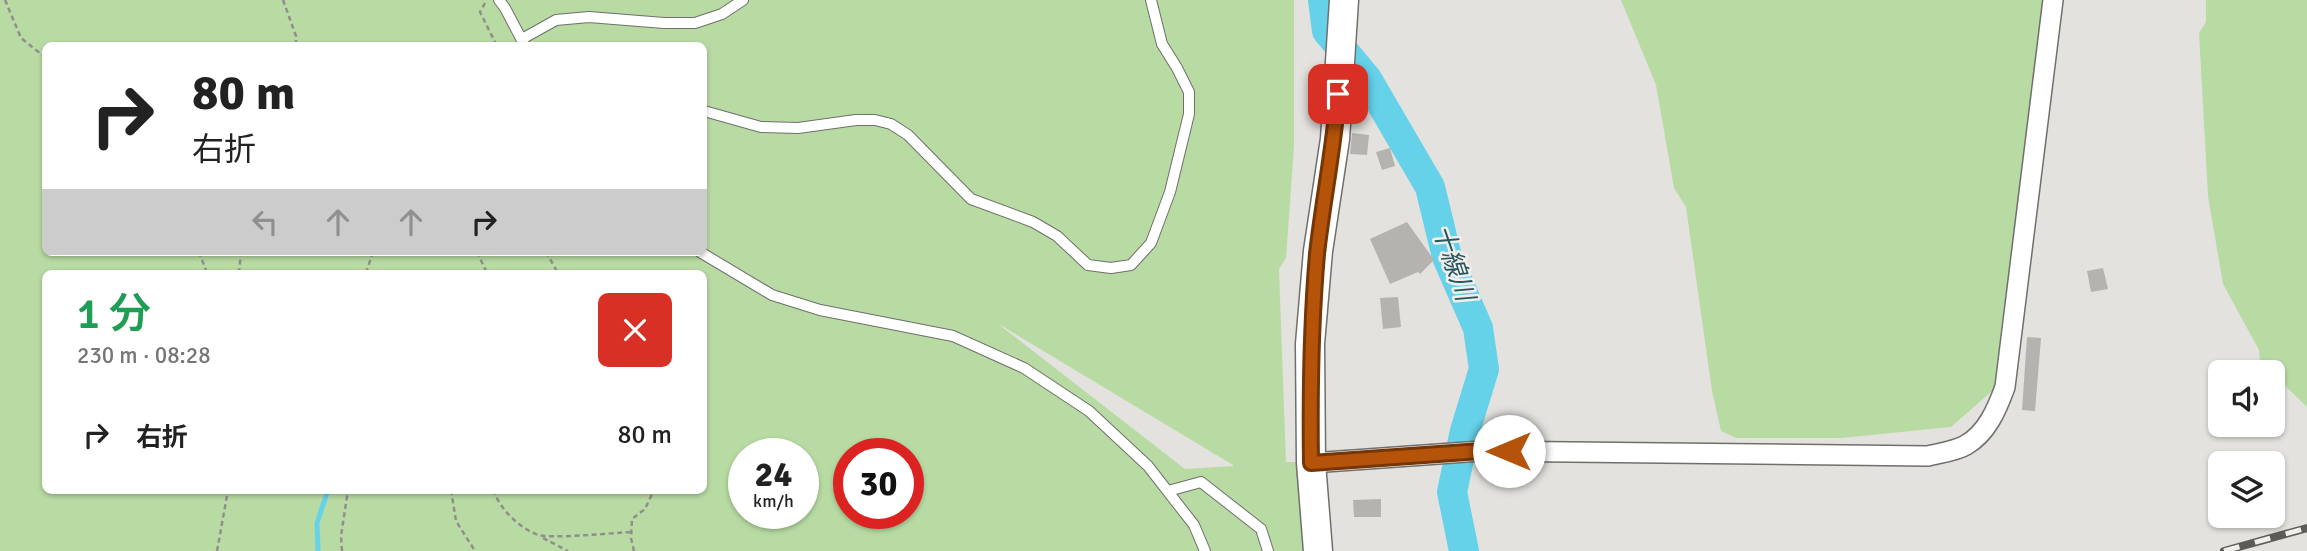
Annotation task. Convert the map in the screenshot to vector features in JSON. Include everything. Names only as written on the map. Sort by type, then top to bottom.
[{"type":"street","points":[[1318,551],[1311,463],[1310,344],[1318,251],[1335,139],[1344,0]]},
{"type":"street","points":[[1311,463],[1481,451],[1928,456],[1965,446],[1984,430],[1996,411],[2005,387],[2053,0]]},
{"type":"lane","points":[[499,0],[524,42],[556,20],[589,17],[695,23],[722,14],[743,0]]},
{"type":"lane","points":[[707,112],[761,127],[798,128],[856,120],[875,120],[891,124],[908,135],[971,199],[1033,222],[1057,236],[1088,265],[1111,268],[1132,265],[1151,243],[1170,192],[1189,114],[1189,92],[1162,44],[1151,0]]},
{"type":"lane","points":[[707,256],[772,295],[820,310],[953,336],[1024,368],[1089,411],[1148,466],[1194,524],[1205,551]]},
{"type":"lane","points":[[1168,491],[1201,482],[1262,528],[1268,551]]},
{"type":"path","points":[[5,0],[21,38],[42,55]]},
{"type":"path","points":[[283,0],[296,42]]},
{"type":"path","points":[[487,0],[480,12],[495,42]]},
{"type":"path","points":[[217,551],[227,494]]},
{"type":"path","points":[[342,551],[341,536],[347,494]]},
{"type":"path","points":[[451,494],[456,521],[475,551]]},
{"type":"path","points":[[495,494],[499,504],[517,523],[568,551]]},
{"type":"path","points":[[634,551],[632,519],[645,509],[652,494]]},
{"type":"path","points":[[540,536],[631,532]]},
{"type":"green space","points":[[0,0],[1294,0],[1294,146],[1286,258],[1279,269],[1286,462],[1304,462],[1310,551],[0,551]],"holes":[[[997,323],[1233,465],[1185,469]]]},
{"type":"green space","points":[[1621,0],[2049,0],[1999,385],[1951,427],[1842,438],[1736,438],[1721,431],[1712,391],[1686,207],[1674,188],[1656,85]]},
{"type":"green space","points":[[2206,0],[2307,0],[2307,407],[2285,385],[2285,360],[2260,360],[2259,350],[2223,284],[2208,196],[2199,33],[2206,22]]},
{"type":"building","points":[[1352,133],[1369,135],[1367,155],[1350,154]]},
{"type":"building","points":[[1390,148],[1395,166],[1382,170],[1376,152]]},
{"type":"building","points":[[1407,222],[1434,260],[1420,274],[1418,272],[1390,284],[1370,239]]},
{"type":"building","points":[[2103,268],[2108,289],[2091,292],[2087,271]]},
{"type":"building","points":[[1398,297],[1401,327],[1383,329],[1380,298]]},
{"type":"building","points":[[2027,337],[2041,338],[2035,411],[2022,410]]},
{"type":"building","points":[[1381,499],[1381,517],[1354,517],[1353,500]]},
{"type":"waterway","name":"十線川","points":[[1323,0],[1327,31],[1367,79],[1430,187],[1447,257],[1478,328],[1484,369],[1465,431],[1452,492],[1464,551]]},
{"type":"waterway","points":[[318,551],[317,523],[327,494]]},
{"type":"railway","points":[[2224,551],[2307,528]]},
{"type":"route","points":[[1338,94],[1335,139],[1318,251],[1310,344],[1311,463],[1509,451]]}]
